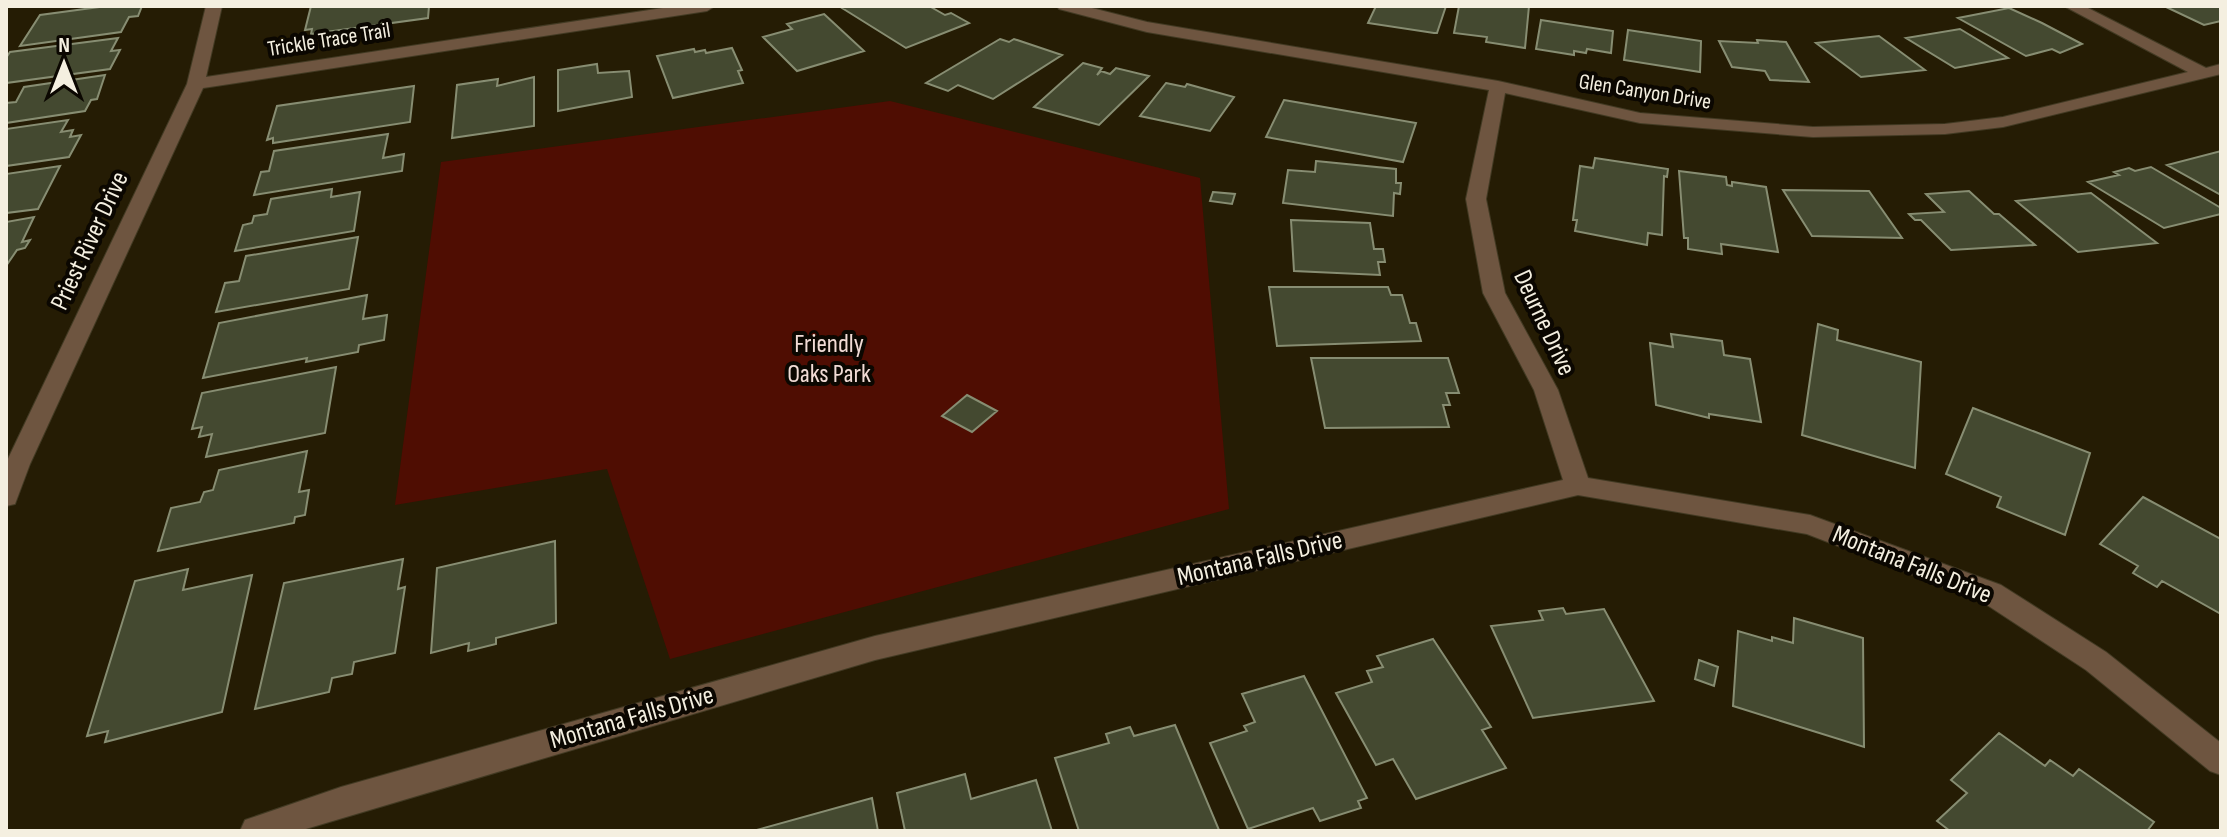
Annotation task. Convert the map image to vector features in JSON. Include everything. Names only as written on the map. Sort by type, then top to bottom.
[{"type":"street","name":"Priest River Drive","points":[[6,497],[102,280],[196,84],[214,6]]},
{"type":"street","name":"Trickle Trace Trail","points":[[196,84],[707,6]]},
{"type":"street","name":"Glen Canyon Drive","points":[[1065,6],[1147,27],[1498,86],[1640,118],[1799,131],[1881,132],[2003,122],[2212,71]]},
{"type":"street","points":[[2072,6],[2212,71]]},
{"type":"street","name":"Deurne Drive","points":[[1498,86],[1476,199],[1494,293],[1546,390],[1578,486]]},
{"type":"street","name":"Montana Falls Drive","points":[[256,831],[341,802],[875,648],[1578,486],[1810,525],[1991,593],[2096,661],[2221,761]]},
{"type":"green space","name":"Friendly Oaks Park","points":[[890,101],[1200,178],[1229,509],[670,659],[607,469],[395,505],[441,162]]},
{"type":"building","points":[[107,6],[142,6],[138,16],[129,17],[121,32],[20,46],[40,15]]},
{"type":"building","points":[[311,6],[429,6],[428,18],[311,34],[312,29],[305,30]]},
{"type":"building","points":[[929,6],[969,23],[906,48],[842,8]]},
{"type":"building","points":[[1376,6],[1446,6],[1437,33],[1434,33],[1368,23]]},
{"type":"building","points":[[1459,6],[1529,6],[1525,48],[1486,42],[1487,37],[1454,33]]},
{"type":"building","points":[[2164,6],[2221,6],[2221,21],[2204,25]]},
{"type":"building","points":[[2009,8],[2082,44],[2060,53],[2052,49],[2026,56],[1958,18]]},
{"type":"building","points":[[824,14],[864,51],[797,71],[763,37],[792,29],[787,24]]},
{"type":"building","points":[[1541,20],[1613,31],[1611,53],[1587,49],[1586,53],[1574,51],[1574,55],[1536,49]]},
{"type":"building","points":[[1960,29],[2008,58],[1955,68],[1906,38]]},
{"type":"building","points":[[1628,30],[1701,41],[1700,72],[1624,60]]},
{"type":"building","points":[[1879,36],[1925,70],[1861,77],[1816,43]]},
{"type":"building","points":[[118,38],[111,51],[120,50],[110,69],[6,83],[6,58],[10,52]]},
{"type":"building","points":[[1000,39],[1009,42],[1014,39],[1062,55],[993,99],[958,85],[948,91],[926,83]]},
{"type":"building","points":[[1757,40],[1786,42],[1809,82],[1770,80],[1765,71],[1732,67],[1719,41],[1758,43]]},
{"type":"building","points":[[732,48],[742,70],[738,71],[743,83],[673,98],[657,56],[694,49],[695,52],[705,50],[706,53]]},
{"type":"building","points":[[1083,63],[1102,68],[1097,75],[1101,71],[1110,74],[1116,68],[1149,76],[1099,125],[1034,107]]},
{"type":"building","points":[[597,64],[598,73],[629,71],[632,97],[558,111],[558,70]]},
{"type":"building","points":[[105,75],[97,99],[91,100],[85,111],[6,123],[6,103],[16,102],[24,87]]},
{"type":"building","points":[[534,77],[534,126],[452,138],[457,85],[498,79],[497,86]]},
{"type":"building","points":[[1166,83],[1185,87],[1187,84],[1234,97],[1210,131],[1140,116]]},
{"type":"building","points":[[414,86],[410,122],[273,143],[273,138],[267,140],[277,106]]},
{"type":"building","points":[[1284,100],[1416,123],[1403,162],[1266,137]]},
{"type":"building","points":[[68,120],[61,132],[73,130],[70,137],[81,135],[69,157],[6,166],[6,129]]},
{"type":"building","points":[[388,134],[383,158],[404,154],[402,171],[254,195],[261,172],[269,171],[274,151]]},
{"type":"building","points":[[2221,151],[2221,195],[2167,165]]},
{"type":"building","points":[[1595,158],[1668,169],[1667,177],[1664,176],[1662,235],[1648,233],[1647,245],[1575,231],[1577,220],[1573,220],[1580,166],[1593,168]]},
{"type":"building","points":[[1316,161],[1396,169],[1396,183],[1401,183],[1400,194],[1394,193],[1393,216],[1283,203],[1288,170],[1315,172]]},
{"type":"building","points":[[60,166],[38,209],[6,213],[6,174]]},
{"type":"building","points":[[2151,167],[2221,208],[2221,214],[2164,228],[2088,182],[2119,175],[2114,172],[2129,168],[2135,171]]},
{"type":"building","points":[[1679,171],[1726,177],[1727,185],[1732,186],[1732,182],[1766,187],[1778,252],[1721,244],[1722,254],[1688,249],[1688,238],[1684,238]]},
{"type":"building","points":[[332,189],[331,197],[360,192],[354,231],[235,251],[243,225],[252,223],[254,216],[267,214],[271,199]]},
{"type":"building","points":[[1783,190],[1869,191],[1902,238],[1812,236]]},
{"type":"building","points":[[1969,191],[2035,245],[1951,250],[1921,220],[1915,220],[1909,214],[1944,212],[1926,194]]},
{"type":"building","points":[[1213,192],[1235,194],[1232,204],[1210,201]]},
{"type":"building","points":[[2091,193],[2157,243],[2078,252],[2016,201]]},
{"type":"building","points":[[34,217],[22,242],[30,240],[25,248],[17,250],[6,266],[6,222]]},
{"type":"building","points":[[1291,220],[1370,223],[1374,249],[1383,249],[1385,262],[1378,262],[1380,275],[1294,271]]},
{"type":"building","points":[[358,237],[349,289],[216,312],[225,283],[239,281],[246,256]]},
{"type":"building","points":[[1269,287],[1388,287],[1391,295],[1402,295],[1410,323],[1416,323],[1421,341],[1277,346]]},
{"type":"building","points":[[367,295],[363,319],[387,315],[384,340],[359,345],[358,352],[306,362],[307,358],[203,378],[219,323]]},
{"type":"building","points":[[1818,324],[1838,330],[1837,340],[1921,362],[1915,468],[1802,435]]},
{"type":"building","points":[[1671,334],[1722,341],[1724,355],[1750,359],[1761,422],[1709,414],[1709,418],[1656,405],[1650,343],[1673,347]]},
{"type":"building","points":[[1311,358],[1448,358],[1459,393],[1446,393],[1450,405],[1443,405],[1449,427],[1325,428]]},
{"type":"building","points":[[336,367],[325,433],[206,457],[212,434],[199,437],[202,427],[192,429],[202,393]]},
{"type":"building","points":[[967,395],[997,411],[972,432],[942,416]]},
{"type":"building","points":[[1973,408],[2090,453],[2065,535],[1997,507],[2001,497],[1946,474]]},
{"type":"building","points":[[307,451],[299,492],[309,490],[305,515],[295,517],[294,523],[158,551],[171,508],[200,502],[204,492],[213,490],[219,470]]},
{"type":"building","points":[[2143,497],[2221,539],[2221,614],[2162,581],[2157,587],[2133,573],[2138,566],[2100,544]]},
{"type":"building","points":[[555,541],[556,623],[496,638],[496,644],[468,651],[469,643],[431,653],[437,568]]},
{"type":"building","points":[[403,559],[398,589],[405,587],[395,653],[354,662],[352,674],[332,678],[329,692],[255,709],[284,583]]},
{"type":"building","points":[[188,569],[183,590],[252,575],[222,712],[105,742],[108,731],[87,736],[135,581]]},
{"type":"building","points":[[1563,608],[1566,614],[1604,609],[1654,701],[1533,718],[1491,626],[1543,620],[1539,611]]},
{"type":"building","points":[[1794,618],[1863,638],[1864,747],[1733,706],[1738,631],[1772,641],[1772,637],[1793,643]]},
{"type":"building","points":[[1433,639],[1491,727],[1482,730],[1506,768],[1416,799],[1393,759],[1376,765],[1336,693],[1372,682],[1367,671],[1383,667],[1377,656]]},
{"type":"building","points":[[1699,660],[1718,667],[1714,686],[1695,679]]},
{"type":"building","points":[[1304,676],[1367,798],[1358,801],[1361,808],[1320,821],[1313,808],[1248,829],[1210,743],[1247,731],[1244,726],[1255,722],[1242,694]]},
{"type":"building","points":[[1175,725],[1219,830],[1079,831],[1055,758],[1109,743],[1106,734],[1130,727],[1134,736]]},
{"type":"building","points":[[1999,733],[2045,766],[2050,760],[2073,776],[2079,769],[2154,822],[2147,831],[1950,831],[1937,821],[1967,793],[1951,780]]},
{"type":"building","points":[[965,774],[971,799],[1036,780],[1052,831],[905,831],[897,793]]},
{"type":"building","points":[[872,798],[878,831],[753,831]]}]
